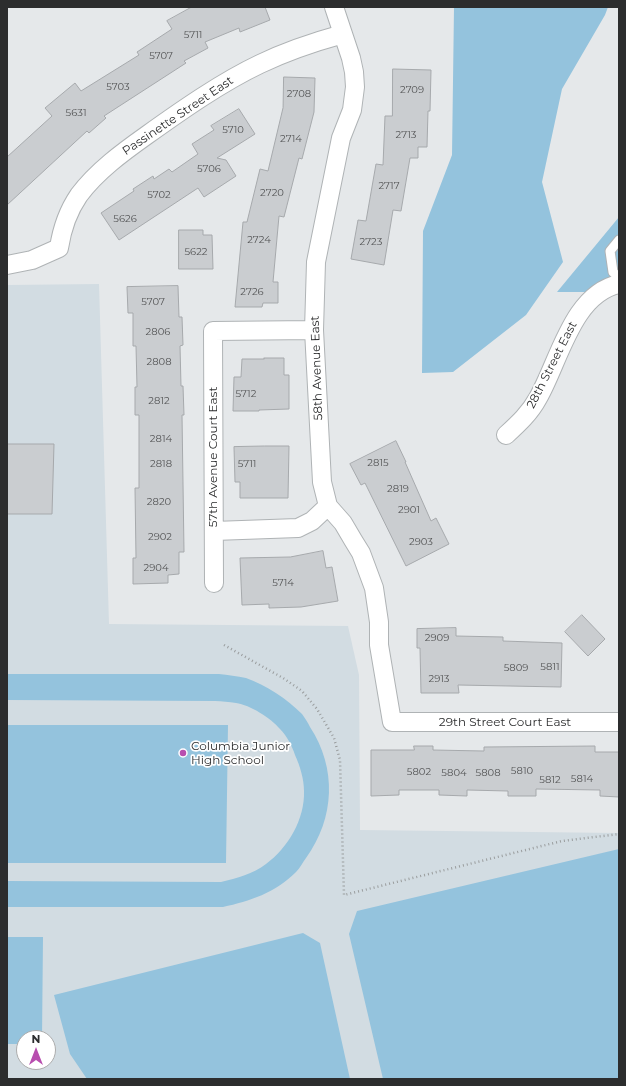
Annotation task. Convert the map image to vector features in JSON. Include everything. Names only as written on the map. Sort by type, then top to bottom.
[{"type":"street","name":"58th Avenue East","points":[[334,7],[342,34],[348,46],[354,72],[354,98],[348,122],[341,138],[316,262],[314,330],[322,482],[328,506],[343,524],[361,553],[374,588],[379,622],[379,645],[392,722]]},
{"type":"street","name":"Passinette Street East","points":[[7,265],[32,260],[59,248],[63,227],[67,216],[81,193],[99,173],[135,143],[236,76],[302,46],[342,34]]},
{"type":"street","name":"28th Street East","points":[[506,435],[523,419],[538,398],[564,340],[583,310],[596,295],[604,289],[619,284]]},
{"type":"street","name":"57th Avenue Court East","points":[[214,583],[213,331],[314,330]]},
{"type":"street","points":[[214,530],[298,528],[312,521],[328,506]]},
{"type":"street","name":"29th Street Court East","points":[[392,722],[619,722]]},
{"type":"lane","points":[[619,240],[610,251],[613,272],[619,278]]},
{"type":"path","points":[[224,645],[283,678],[302,691],[318,708],[334,738],[340,760],[344,895],[562,841],[619,834]]},
{"type":"shaded area","points":[[454,7],[608,7],[605,15],[562,89],[542,182],[563,262],[526,315],[453,372],[422,373],[423,231],[452,155]]},
{"type":"shaded area","points":[[619,217],[619,292],[557,292]]},
{"type":"shaded area","name":"Columbia Junior High School","points":[[99,284],[109,624],[348,626],[359,675],[360,830],[619,833],[619,1079],[7,1079],[7,285]]},
{"type":"shaded area","points":[[7,674],[219,674],[246,678],[269,689],[290,703],[302,714],[319,743],[325,759],[329,793],[323,826],[316,843],[297,870],[280,885],[271,891],[252,899],[223,907],[7,907],[7,881],[221,882],[245,875],[266,864],[288,841],[294,832],[302,812],[304,791],[300,768],[287,738],[276,725],[248,706],[218,701],[7,700]]},
{"type":"shaded area","points":[[7,725],[228,725],[226,863],[7,863]]},
{"type":"shaded area","points":[[619,849],[619,1079],[383,1079],[349,934],[357,911]]},
{"type":"shaded area","points":[[303,933],[320,943],[350,1079],[87,1079],[70,1054],[54,995]]},
{"type":"shaded area","points":[[7,937],[43,937],[42,1030],[16,1030],[16,1044],[7,1044]]},
{"type":"building","points":[[192,7],[265,7],[270,20],[240,32],[239,28],[205,42],[208,48],[184,61],[186,63],[104,116],[106,118],[89,133],[87,131],[7,205],[7,157],[52,116],[45,108],[75,83],[81,91],[139,55],[137,52],[172,29],[167,21]]},
{"type":"building","points":[[393,69],[431,70],[430,111],[428,111],[427,147],[418,147],[418,158],[410,158],[401,211],[393,210],[384,265],[351,259],[358,220],[366,221],[376,164],[383,165],[385,116],[392,116]]},
{"type":"building","points":[[284,77],[315,78],[314,112],[302,159],[299,158],[284,217],[279,216],[273,282],[278,282],[278,303],[263,303],[262,307],[235,307],[243,222],[247,222],[260,169],[268,171],[283,108]]},
{"type":"building","points":[[239,109],[255,134],[217,158],[226,160],[236,176],[204,197],[198,188],[119,240],[101,213],[134,191],[133,189],[153,176],[154,179],[169,169],[172,172],[198,154],[192,144],[214,130],[211,126]]},
{"type":"building","points":[[179,230],[203,230],[203,235],[212,235],[213,269],[179,269]]},
{"type":"building","points":[[178,286],[179,317],[182,317],[183,345],[180,346],[181,386],[183,386],[184,415],[182,415],[184,552],[179,552],[179,574],[168,575],[168,583],[133,584],[133,558],[136,558],[135,488],[139,488],[139,415],[135,415],[135,387],[137,387],[136,346],[133,346],[133,313],[128,313],[127,287]]},
{"type":"building","points":[[284,358],[284,375],[289,375],[289,409],[233,411],[234,377],[241,377],[242,359]]},
{"type":"building","points":[[396,441],[431,521],[436,518],[449,544],[406,566],[365,483],[361,485],[350,464]]},
{"type":"building","points":[[7,444],[54,444],[52,514],[7,514]]},
{"type":"building","points":[[289,446],[288,498],[240,498],[240,482],[235,482],[234,447]]},
{"type":"building","points":[[323,551],[326,568],[332,567],[338,601],[301,607],[269,608],[269,604],[242,605],[240,558],[290,557]]},
{"type":"building","points":[[582,615],[605,639],[588,656],[565,632]]},
{"type":"building","points":[[456,628],[456,636],[503,637],[503,641],[562,643],[561,687],[458,685],[459,693],[421,693],[420,648],[417,648],[417,629]]},
{"type":"building","points":[[414,746],[433,746],[433,750],[484,751],[484,747],[595,746],[595,752],[619,752],[619,797],[600,796],[600,790],[536,789],[536,796],[508,796],[508,791],[467,790],[467,796],[439,795],[439,790],[399,790],[399,795],[371,796],[371,750],[414,750]]},
{"type":"place","name":"Columbia Junior High School","points":[[183,753]]}]
